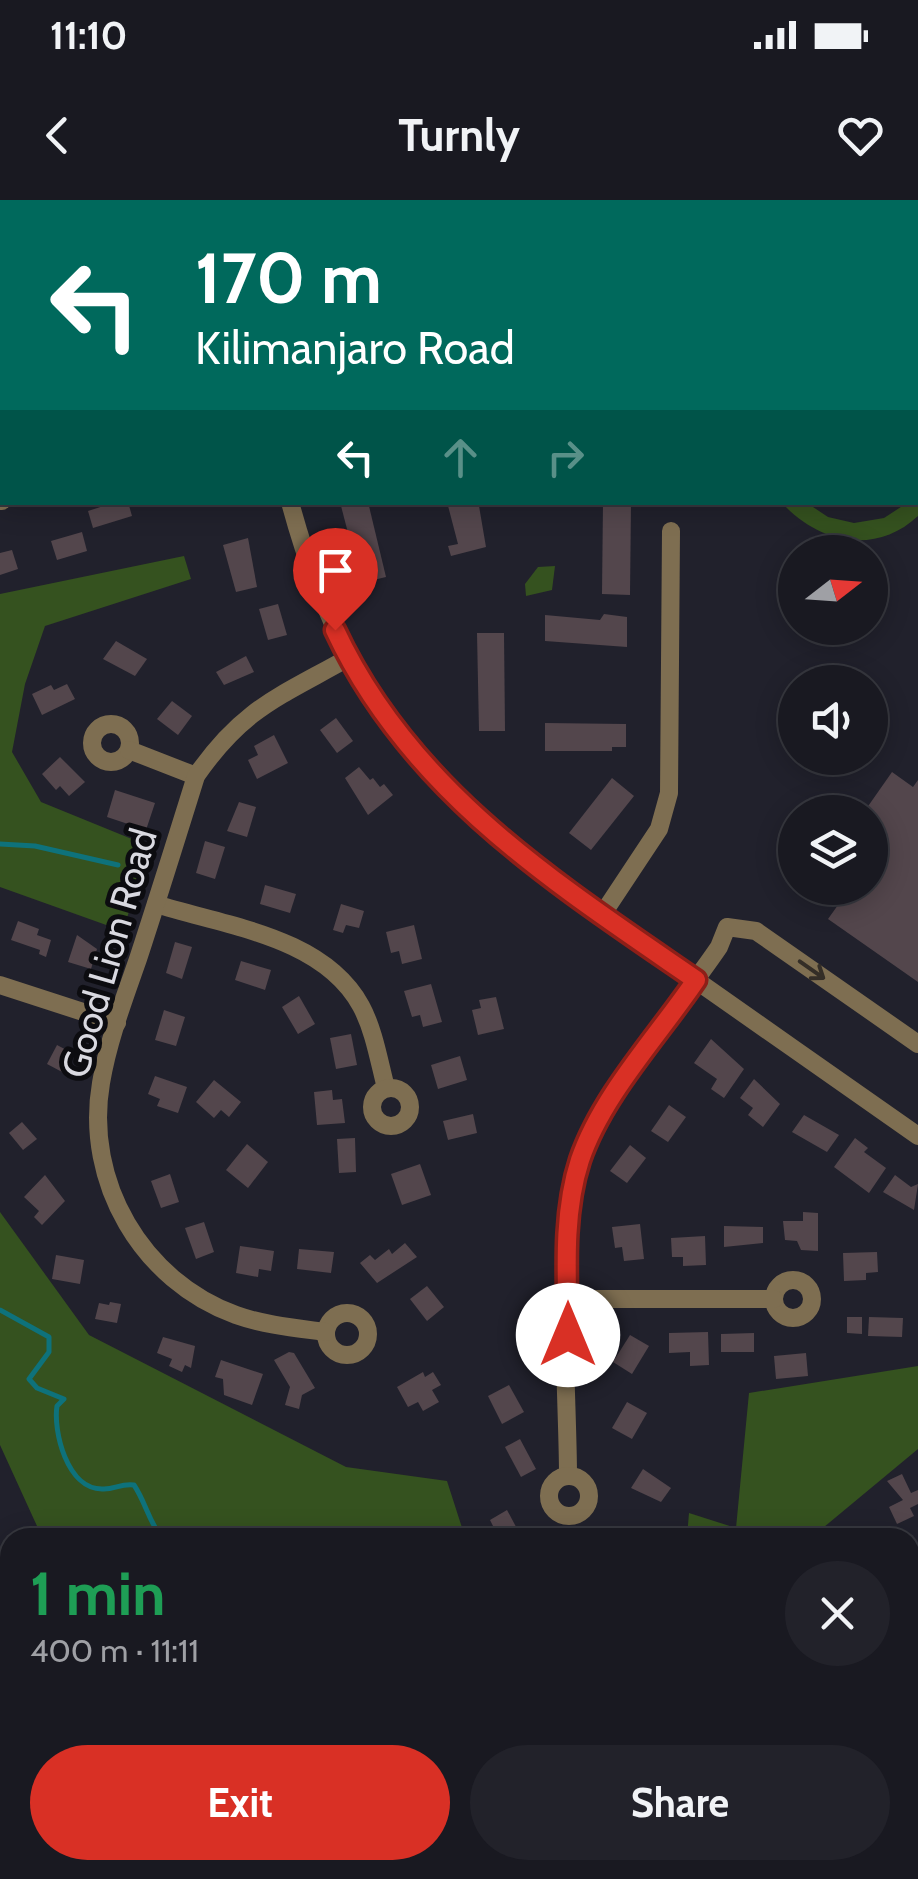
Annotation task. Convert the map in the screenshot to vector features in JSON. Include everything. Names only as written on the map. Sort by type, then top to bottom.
[{"type":"street","points":[[291,505],[322,601],[348,658],[392,726],[446,792],[483,826],[602,915],[918,1136]]},
{"type":"street","points":[[602,915],[659,829],[669,793],[671,531]]},
{"type":"street","name":"Good Lion Road","points":[[326,1332],[239,1316],[219,1308],[160,1268],[131,1232],[108,1184],[98,1134],[100,1085],[116,1023],[196,776],[220,742],[251,712],[348,658]]},
{"type":"street","points":[[128,750],[196,776]]},
{"type":"street","points":[[156,904],[299,948],[335,973],[361,1006],[386,1088]]},
{"type":"street","points":[[568,1476],[568,1227],[581,1158],[598,1122],[696,980],[727,927],[756,931],[918,1044]]},
{"type":"street","points":[[0,985],[116,1023]]},
{"type":"street","points":[[568,1299],[774,1299]]},
{"type":"green space","points":[[784,505],[810,505],[828,517],[854,523],[884,518],[904,505],[918,505],[918,516],[886,535],[830,535],[813,528]]},
{"type":"green space","points":[[184,556],[191,579],[45,626],[25,684],[12,752],[41,802],[149,846],[123,931],[0,887],[0,594]]},
{"type":"green space","points":[[555,566],[552,590],[526,596],[525,584],[538,567]]},
{"type":"green space","points":[[0,1212],[89,1335],[346,1467],[447,1481],[462,1528],[38,1528],[0,1445]]},
{"type":"green space","points":[[918,1366],[918,1449],[823,1528],[736,1528],[749,1393]]},
{"type":"green space","points":[[689,1513],[736,1528],[688,1528]]},
{"type":"building","points":[[107,505],[129,505],[132,516],[93,528],[88,511]]},
{"type":"building","points":[[341,505],[369,505],[386,577],[361,583]]},
{"type":"building","points":[[448,505],[479,506],[486,547],[451,556],[448,546],[458,544]]},
{"type":"building","points":[[603,505],[631,505],[630,595],[602,594]]},
{"type":"building","points":[[82,532],[87,551],[57,560],[51,541]]},
{"type":"building","points":[[248,538],[257,587],[236,592],[223,545]]},
{"type":"building","points":[[12,550],[18,569],[0,575],[0,553]]},
{"type":"building","points":[[278,604],[287,635],[268,640],[259,609]]},
{"type":"building","points":[[604,614],[627,617],[627,647],[545,641],[545,615],[600,620]]},
{"type":"building","points":[[477,633],[504,633],[505,731],[479,731]]},
{"type":"building","points":[[116,641],[147,659],[135,676],[103,659]]},
{"type":"building","points":[[246,656],[254,672],[224,685],[216,672]]},
{"type":"building","points":[[67,684],[75,699],[42,715],[32,694],[51,685],[54,690]]},
{"type":"building","points":[[172,701],[192,716],[178,735],[157,719]]},
{"type":"building","points":[[336,718],[353,741],[337,753],[320,730]]},
{"type":"building","points":[[545,723],[626,724],[626,747],[612,747],[612,751],[545,751]]},
{"type":"building","points":[[274,735],[288,763],[257,779],[248,760],[258,755],[254,746]]},
{"type":"building","points":[[60,757],[85,782],[69,796],[60,786],[56,790],[42,774]]},
{"type":"building","points":[[359,767],[370,780],[373,778],[380,787],[384,784],[393,795],[368,815],[345,778]]},
{"type":"building","points":[[892,772],[913,787],[918,780],[918,982],[828,919],[838,905],[888,905],[888,795],[876,795]]},
{"type":"building","points":[[612,778],[634,796],[591,850],[569,833]]},
{"type":"building","points":[[115,790],[155,803],[146,830],[107,817]]},
{"type":"building","points":[[239,802],[256,807],[247,837],[227,831]]},
{"type":"building","points":[[205,841],[225,847],[215,879],[196,873]]},
{"type":"building","points":[[265,885],[296,894],[290,913],[260,904]]},
{"type":"building","points":[[341,904],[364,911],[359,928],[346,925],[343,933],[333,930]]},
{"type":"building","points":[[18,921],[39,929],[37,935],[51,940],[46,957],[39,954],[40,950],[11,940]]},
{"type":"building","points":[[414,925],[422,959],[402,964],[399,951],[391,953],[386,932]]},
{"type":"building","points":[[77,935],[97,949],[91,969],[68,962]]},
{"type":"building","points":[[175,942],[192,947],[182,979],[166,973]]},
{"type":"building","points":[[241,961],[271,970],[265,990],[235,980]]},
{"type":"building","points":[[431,984],[442,1022],[423,1027],[420,1015],[412,1017],[404,991]]},
{"type":"building","points":[[299,996],[315,1024],[298,1034],[282,1007]]},
{"type":"building","points":[[496,997],[504,1029],[478,1035],[472,1010],[481,1008],[479,1000]]},
{"type":"building","points":[[164,1010],[185,1017],[176,1046],[155,1040]]},
{"type":"building","points":[[351,1034],[357,1065],[336,1069],[330,1038]]},
{"type":"building","points":[[711,1039],[744,1069],[724,1098],[711,1089],[717,1079],[694,1063]]},
{"type":"building","points":[[57,1045],[74,1054],[64,1073],[47,1064]]},
{"type":"building","points":[[460,1056],[467,1080],[438,1089],[431,1065]]},
{"type":"building","points":[[155,1076],[187,1087],[178,1113],[157,1106],[160,1099],[148,1094]]},
{"type":"building","points":[[754,1079],[780,1104],[763,1127],[748,1115],[753,1108],[740,1098]]},
{"type":"building","points":[[214,1080],[241,1102],[229,1117],[221,1110],[214,1118],[196,1102]]},
{"type":"building","points":[[332,1090],[333,1100],[342,1099],[345,1123],[317,1125],[314,1092]]},
{"type":"building","points":[[669,1105],[686,1117],[668,1142],[651,1131]]},
{"type":"building","points":[[473,1114],[477,1133],[448,1140],[443,1121]]},
{"type":"building","points":[[804,1115],[839,1135],[827,1152],[792,1132]]},
{"type":"building","points":[[22,1122],[37,1139],[23,1150],[9,1133]]},
{"type":"building","points":[[355,1138],[356,1172],[339,1173],[337,1139]]},
{"type":"building","points":[[855,1138],[868,1148],[864,1152],[886,1168],[869,1193],[834,1167]]},
{"type":"building","points":[[247,1144],[268,1162],[248,1188],[226,1170]]},
{"type":"building","points":[[630,1145],[646,1158],[627,1183],[610,1171]]},
{"type":"building","points":[[420,1164],[431,1195],[402,1205],[391,1174]]},
{"type":"building","points":[[170,1174],[179,1202],[161,1208],[151,1181]]},
{"type":"building","points":[[45,1175],[65,1201],[42,1225],[34,1217],[39,1211],[24,1197]]},
{"type":"building","points":[[895,1175],[911,1187],[918,1184],[914,1210],[883,1192]]},
{"type":"building","points":[[803,1212],[818,1213],[818,1251],[801,1250],[797,1241],[785,1240],[783,1221],[803,1221]]},
{"type":"building","points":[[204,1222],[214,1252],[196,1259],[185,1228]]},
{"type":"building","points":[[640,1224],[644,1259],[624,1261],[622,1247],[615,1248],[612,1227]]},
{"type":"building","points":[[724,1226],[763,1227],[763,1243],[724,1247]]},
{"type":"building","points":[[705,1236],[706,1265],[683,1266],[683,1257],[672,1257],[671,1238]]},
{"type":"building","points":[[405,1243],[417,1257],[377,1283],[360,1263],[370,1255],[375,1260],[389,1249],[392,1254]]},
{"type":"building","points":[[240,1246],[274,1251],[271,1271],[259,1269],[258,1277],[236,1273]]},
{"type":"building","points":[[299,1249],[334,1252],[331,1273],[297,1269]]},
{"type":"building","points":[[877,1252],[878,1272],[866,1273],[866,1280],[844,1281],[843,1253]]},
{"type":"building","points":[[56,1255],[84,1260],[80,1284],[52,1279]]},
{"type":"building","points":[[427,1286],[444,1307],[427,1321],[410,1299]]},
{"type":"building","points":[[99,1303],[121,1304],[117,1323],[95,1319]]},
{"type":"building","points":[[538,1317],[541,1348],[520,1350],[517,1319]]},
{"type":"building","points":[[847,1317],[862,1317],[862,1334],[847,1333]]},
{"type":"building","points":[[869,1317],[903,1318],[902,1337],[868,1336]]},
{"type":"building","points":[[708,1332],[709,1365],[690,1366],[690,1352],[669,1353],[669,1333]]},
{"type":"building","points":[[754,1333],[754,1352],[721,1352],[721,1334]]},
{"type":"building","points":[[630,1335],[649,1346],[632,1374],[613,1362]]},
{"type":"building","points":[[163,1337],[195,1346],[191,1368],[185,1365],[182,1372],[169,1366],[172,1359],[157,1353]]},
{"type":"building","points":[[294,1353],[315,1388],[302,1395],[299,1409],[285,1405],[290,1387],[274,1360]]},
{"type":"building","points":[[806,1353],[808,1376],[776,1379],[774,1356]]},
{"type":"building","points":[[221,1360],[263,1374],[252,1405],[224,1395],[223,1379],[215,1377]]},
{"type":"building","points":[[423,1372],[425,1377],[433,1372],[441,1385],[432,1390],[439,1402],[423,1411],[418,1402],[408,1407],[397,1387]]},
{"type":"building","points":[[509,1385],[524,1412],[502,1424],[488,1396]]},
{"type":"building","points":[[627,1402],[647,1413],[632,1439],[612,1428]]},
{"type":"building","points":[[520,1439],[536,1469],[521,1477],[505,1447]]},
{"type":"building","points":[[643,1469],[671,1488],[661,1502],[631,1488]]},
{"type":"building","points":[[902,1474],[911,1493],[918,1490],[918,1504],[910,1508],[914,1516],[897,1524],[889,1507],[903,1500],[887,1481]]},
{"type":"building","points":[[507,1510],[517,1528],[494,1528],[490,1520]]},
{"type":"waterway","points":[[0,844],[35,846],[118,865]]},
{"type":"waterway","points":[[0,1310],[49,1337],[49,1352],[29,1379],[37,1388],[64,1399],[57,1406],[57,1430],[71,1469],[90,1486],[106,1489],[134,1485],[155,1528]]},
{"type":"route","points":[[335,630],[348,658],[392,726],[446,792],[533,865],[696,980],[598,1122],[581,1158],[568,1227],[568,1335]]}]
